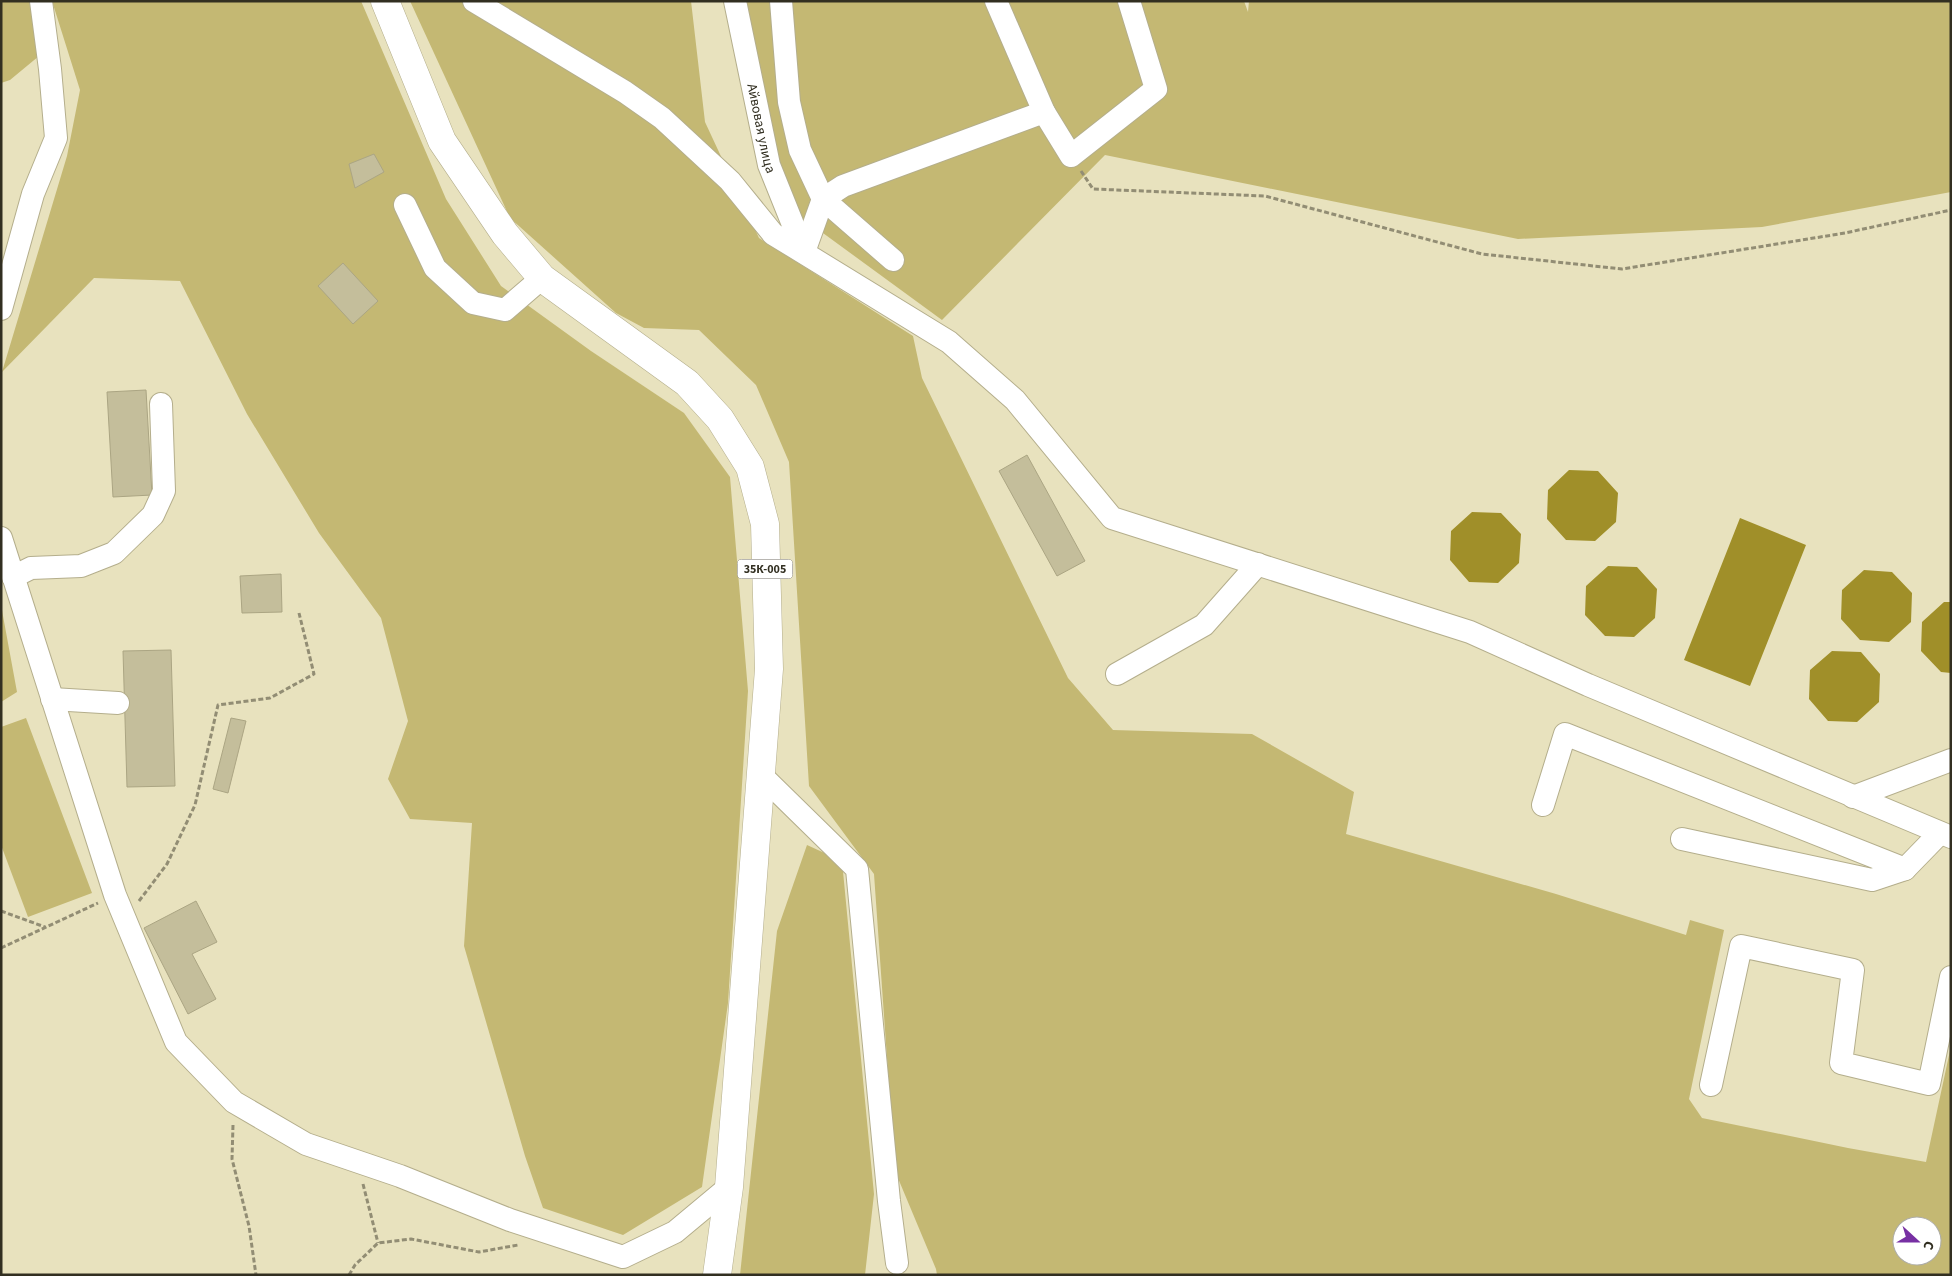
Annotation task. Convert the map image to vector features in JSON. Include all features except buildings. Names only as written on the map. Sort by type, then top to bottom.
[{"type":"main road","name":"35К-005","points":[[385,1],[442,141],[505,234],[542,278],[688,383],[720,420],[750,467],[764,524],[769,669],[729,1187],[717,1275]]},
{"type":"street","points":[[1,309],[33,194],[56,138],[50,69],[41,1]]},
{"type":"street","points":[[474,1],[625,92],[662,118],[730,181],[774,234],[949,342],[1015,400],[1112,518],[1470,632],[1588,685],[1946,835],[1905,869],[1872,880],[1682,839]]},
{"type":"street","name":"Айвовая улица","points":[[735,1],[769,165],[804,252]]},
{"type":"street","points":[[781,1],[789,102],[800,150],[823,199],[893,260]]},
{"type":"street","points":[[996,1],[1044,112],[1071,156],[1156,89],[1129,1]]},
{"type":"street","points":[[804,252],[823,199],[843,186],[1044,112]]},
{"type":"street","points":[[405,205],[435,268],[473,303],[505,310],[542,278]]},
{"type":"street","points":[[13,577],[31,568],[82,566],[114,553],[153,515],[164,490],[161,404]]},
{"type":"street","points":[[1,538],[115,895],[176,1042],[234,1102],[306,1144],[400,1176],[510,1220],[623,1257],[675,1232],[729,1187]]},
{"type":"street","points":[[1118,674],[1204,625],[1258,564]]},
{"type":"street","points":[[52,699],[118,703]]},
{"type":"street","points":[[1542,805],[1565,734],[1905,869]]},
{"type":"street","points":[[1853,797],[1951,760]]},
{"type":"street","points":[[761,775],[857,869],[888,1201],[897,1263]]},
{"type":"street","points":[[1711,1085],[1741,946],[1853,970],[1840,1063],[1929,1084],[1951,978]]},
{"type":"path","points":[[1071,156],[1093,189],[1265,196],[1482,254],[1622,269],[1845,233],[1951,210]]},
{"type":"path","points":[[1,948],[115,895],[138,901],[167,864],[195,805],[218,705],[270,698],[314,674],[299,613]]},
{"type":"path","points":[[1,911],[46,928]]},
{"type":"path","points":[[234,1102],[232,1159],[249,1226],[256,1275]]},
{"type":"path","points":[[357,1161],[378,1243]]},
{"type":"path","points":[[349,1275],[355,1265],[378,1243],[411,1239],[479,1252],[524,1244]]},
{"type":"shaded area","points":[[1,1],[30,1],[39,56],[10,80],[1,83]]},
{"type":"shaded area","points":[[52,1],[361,1],[446,199],[501,286],[591,351],[684,413],[730,477],[748,691],[728,1003],[702,1187],[623,1235],[543,1208],[525,1156],[464,946],[472,823],[410,819],[388,779],[408,721],[381,618],[319,533],[247,414],[180,281],[94,278],[2,372],[67,156],[80,90]]},
{"type":"shaded area","points":[[410,1],[691,1],[705,122],[759,238],[913,336],[922,378],[1068,678],[1113,730],[1252,734],[1354,792],[1346,834],[1556,894],[1686,935],[1690,920],[1724,930],[1689,1099],[1702,1118],[1926,1162],[1951,1046],[1951,1275],[937,1275],[895,1171],[874,874],[809,786],[789,462],[756,385],[699,330],[644,328],[616,313],[510,218]]},
{"type":"shaded area","points":[[743,1],[1244,1],[1248,12],[1249,1],[1951,1],[1951,192],[1762,227],[1518,239],[1105,155],[942,320],[786,206]]},
{"type":"shaded area","points":[[1569,470],[1598,471],[1618,493],[1616,522],[1595,541],[1566,540],[1547,519],[1548,490]]},
{"type":"shaded area","points":[[1472,512],[1501,513],[1521,534],[1519,563],[1498,583],[1469,582],[1450,560],[1451,531]]},
{"type":"shaded area","points":[[1740,518],[1806,545],[1750,686],[1684,660]]},
{"type":"shaded area","points":[[1608,566],[1637,567],[1657,589],[1655,618],[1634,637],[1605,636],[1585,615],[1586,586]]},
{"type":"shaded area","points":[[1864,570],[1892,572],[1912,593],[1911,622],[1889,642],[1860,640],[1841,619],[1842,590]]},
{"type":"shaded area","points":[[1944,602],[1951,602],[1951,673],[1941,672],[1921,651],[1922,622]]},
{"type":"shaded area","points":[[1,605],[17,692],[1,702]]},
{"type":"shaded area","points":[[1832,651],[1861,652],[1880,674],[1879,702],[1857,722],[1828,721],[1809,699],[1810,670]]},
{"type":"shaded area","points":[[26,718],[92,893],[28,917],[1,845],[1,727]]},
{"type":"shaded area","points":[[807,845],[842,861],[874,1194],[865,1275],[740,1275],[777,931]]}]
